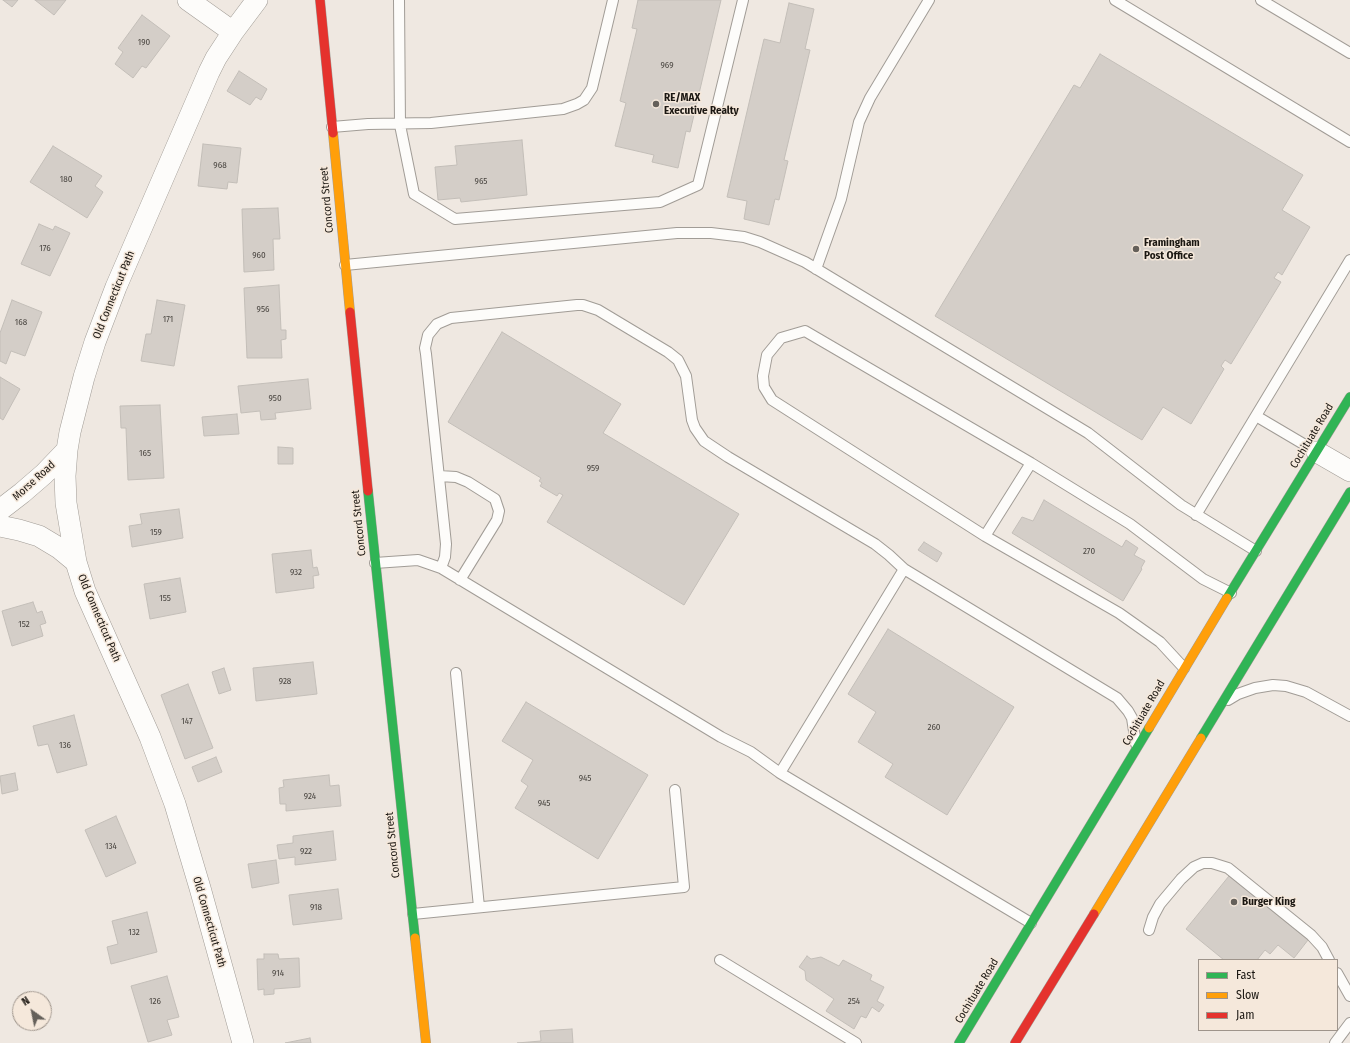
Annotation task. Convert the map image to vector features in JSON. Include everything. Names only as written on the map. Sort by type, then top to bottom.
[{"type":"main road","name":"Concord Street","points":[[320,0],[375,563],[426,1043]]},
{"type":"main road","name":"Cochituate Road","points":[[959,1043],[1184,668],[1350,397]]},
{"type":"main road","points":[[1015,1043],[1350,492]]},
{"type":"street","points":[[188,0],[233,32]]},
{"type":"street","name":"Old Connecticut Path","points":[[243,1043],[175,804],[147,730],[85,591],[76,562],[66,503],[65,476],[67,450],[74,414],[95,342],[116,287],[209,72],[216,58],[233,32],[257,0]]},
{"type":"street","name":"Morse Road","points":[[0,510],[22,494],[67,450]]},
{"type":"street","points":[[1317,452],[1350,471]]},
{"type":"street","points":[[0,526],[39,536],[59,548],[76,562]]},
{"type":"lane","points":[[399,0],[400,125],[414,194],[455,219],[660,202],[698,185],[743,0]]},
{"type":"lane","points":[[332,127],[368,124],[400,125],[431,123],[564,109],[577,104],[584,100],[592,88],[613,0]]},
{"type":"lane","points":[[816,269],[841,199],[859,122],[870,98],[929,0]]},
{"type":"lane","points":[[1115,0],[1350,142]]},
{"type":"lane","points":[[1261,0],[1350,53]]},
{"type":"lane","points":[[345,265],[695,232],[728,235],[749,239],[774,248],[816,269],[1088,433],[1196,515],[1256,551]]},
{"type":"lane","points":[[1196,515],[1350,260]]},
{"type":"lane","points":[[441,568],[445,557],[446,544],[425,348],[428,335],[437,324],[444,320],[458,317],[570,305],[583,305],[598,310],[668,352],[678,360],[686,376],[692,420],[697,432],[704,441],[728,457],[875,544],[904,569],[1117,698],[1132,718],[1136,750]]},
{"type":"lane","points":[[1184,668],[1160,642],[1119,613],[985,536],[772,400],[764,387],[763,376],[767,355],[781,338],[805,331],[1031,463],[1130,524],[1203,579],[1231,593]]},
{"type":"lane","points":[[1256,416],[1317,452]]},
{"type":"lane","points":[[985,536],[1031,463]]},
{"type":"lane","points":[[439,476],[456,477],[468,482],[495,499],[499,511],[497,520],[460,580]]},
{"type":"lane","points":[[375,563],[418,560],[441,568],[721,737],[751,752],[780,773],[1031,923]]},
{"type":"lane","points":[[780,773],[904,569]]},
{"type":"lane","points":[[456,672],[479,907]]},
{"type":"lane","points":[[1220,706],[1238,694],[1273,685],[1296,688],[1350,716]]},
{"type":"lane","points":[[412,914],[684,887],[675,790]]},
{"type":"lane","points":[[1149,930],[1153,917],[1160,904],[1180,878],[1194,867],[1203,863],[1212,862],[1228,868],[1311,935],[1322,947],[1328,959]]},
{"type":"lane","points":[[720,960],[856,1043]]},
{"type":"lane","points":[[1338,975],[1350,996]]},
{"type":"lane","points":[[1335,1043],[1350,1023]]},
{"type":"building","points":[[3,0],[18,0],[12,7]]},
{"type":"building","points":[[35,0],[66,0],[54,15]]},
{"type":"building","points":[[638,0],[721,0],[690,132],[686,131],[678,168],[652,162],[654,155],[615,146],[626,103],[620,101],[637,29],[632,28]]},
{"type":"building","points":[[789,3],[814,9],[805,49],[810,50],[784,160],[788,161],[779,200],[775,199],[769,225],[744,219],[747,201],[727,197],[764,39],[780,43]]},
{"type":"building","points":[[142,15],[170,36],[146,68],[142,66],[133,78],[115,64],[123,52],[118,48]]},
{"type":"building","name":"Framingham Post Office","points":[[1100,54],[1303,175],[1282,210],[1310,227],[1282,275],[1278,272],[1274,278],[1281,282],[1231,364],[1225,360],[1221,366],[1224,369],[1191,424],[1163,407],[1142,440],[935,316],[1074,85],[1080,88]]},
{"type":"building","points":[[239,71],[267,89],[261,100],[256,97],[250,105],[227,91]]},
{"type":"building","points":[[522,140],[527,195],[461,202],[460,198],[438,200],[435,167],[457,165],[455,146]]},
{"type":"building","points":[[203,144],[241,148],[237,183],[228,182],[227,189],[198,186]]},
{"type":"building","points":[[53,146],[102,176],[95,186],[103,192],[87,218],[30,182]]},
{"type":"building","points":[[278,208],[280,239],[273,239],[274,270],[244,272],[242,209]]},
{"type":"building","points":[[39,224],[53,230],[55,226],[70,233],[50,276],[21,264]]},
{"type":"building","points":[[279,285],[281,330],[286,330],[286,339],[281,340],[282,358],[247,358],[244,288]]},
{"type":"building","points":[[12,300],[42,312],[25,356],[11,351],[6,364],[0,361],[0,333]]},
{"type":"building","points":[[157,300],[185,305],[174,366],[141,361],[146,334],[151,334]]},
{"type":"building","points":[[502,332],[621,404],[603,433],[739,514],[684,605],[547,522],[563,495],[559,493],[557,496],[540,486],[542,483],[539,481],[541,478],[448,422]]},
{"type":"building","points":[[0,377],[20,389],[3,420],[0,418]]},
{"type":"building","points":[[308,379],[311,409],[275,413],[276,419],[261,420],[260,411],[241,413],[238,386]]},
{"type":"building","points":[[160,405],[164,478],[128,480],[126,428],[121,428],[120,406]]},
{"type":"building","points":[[237,414],[239,434],[204,436],[202,417]]},
{"type":"building","points":[[278,447],[293,448],[293,464],[278,464]]},
{"type":"building","points":[[1044,500],[1122,547],[1126,540],[1138,548],[1134,555],[1145,561],[1141,568],[1142,569],[1123,601],[1012,533],[1022,517],[1033,521]]},
{"type":"building","points":[[179,509],[183,538],[132,547],[129,526],[142,524],[140,514]]},
{"type":"building","points":[[924,542],[942,553],[937,562],[918,550]]},
{"type":"building","points":[[311,550],[313,568],[317,567],[319,575],[313,576],[314,588],[276,593],[272,554]]},
{"type":"building","points":[[180,578],[186,612],[150,619],[144,584]]},
{"type":"building","points":[[33,602],[37,613],[42,611],[46,623],[40,625],[43,636],[12,646],[2,611]]},
{"type":"building","points":[[888,629],[1014,707],[947,815],[885,777],[893,764],[858,742],[876,712],[848,694]]},
{"type":"building","points":[[313,662],[317,694],[256,701],[253,668]]},
{"type":"building","points":[[224,668],[231,690],[219,694],[212,672]]},
{"type":"building","points":[[188,684],[213,748],[185,759],[161,695]]},
{"type":"building","points":[[526,702],[648,775],[598,859],[515,808],[528,786],[521,781],[533,760],[502,741]]},
{"type":"building","points":[[74,715],[87,765],[57,773],[48,744],[38,746],[33,726]]},
{"type":"building","points":[[216,757],[222,772],[198,782],[192,767]]},
{"type":"building","points":[[15,773],[18,790],[2,794],[0,776]]},
{"type":"building","points":[[329,775],[330,786],[339,785],[341,806],[286,811],[286,804],[280,804],[279,788],[284,787],[283,780]]},
{"type":"building","points":[[116,816],[136,863],[106,877],[85,830]]},
{"type":"building","points":[[333,831],[336,860],[295,865],[295,857],[279,859],[277,845],[293,843],[293,836]]},
{"type":"building","points":[[276,860],[279,883],[252,888],[248,864]]},
{"type":"building","name":"Burger King","points":[[1229,876],[1308,940],[1294,958],[1278,945],[1270,954],[1265,950],[1258,959],[1223,959],[1186,929]]},
{"type":"building","points":[[338,889],[342,919],[293,925],[289,895]]},
{"type":"building","points":[[147,912],[157,952],[111,964],[107,947],[118,944],[112,921]]},
{"type":"building","points":[[264,954],[278,954],[279,959],[299,958],[300,987],[274,989],[274,994],[264,995],[264,989],[258,990],[257,959],[264,959]]},
{"type":"building","points":[[807,956],[811,959],[821,957],[839,966],[843,960],[872,975],[870,980],[884,987],[877,1001],[884,1005],[879,1012],[872,1007],[866,1018],[861,1016],[854,1029],[826,1011],[834,999],[806,980],[805,971],[799,967]]},
{"type":"building","points":[[167,976],[179,1017],[167,1020],[172,1035],[148,1042],[131,986]]},
{"type":"building","points":[[572,1029],[573,1043],[517,1043],[541,1041],[540,1031]]},
{"type":"building","points":[[310,1038],[311,1043],[285,1043]]},
{"type":"traffic: fast","points":[[1227,598],[1350,397]]},
{"type":"traffic: fast","points":[[368,491],[415,938]]},
{"type":"traffic: fast","points":[[1201,738],[1350,492]]},
{"type":"traffic: fast","points":[[959,1043],[1149,728]]},
{"type":"traffic: slow","points":[[333,133],[350,312]]},
{"type":"traffic: slow","points":[[1149,728],[1227,598]]},
{"type":"traffic: slow","points":[[1094,914],[1201,738]]},
{"type":"traffic: slow","points":[[415,938],[426,1043]]},
{"type":"traffic: jam","points":[[320,0],[333,133]]},
{"type":"traffic: jam","points":[[350,312],[368,491]]},
{"type":"traffic: jam","points":[[1015,1043],[1094,914]]},
{"type":"place","name":"RE/MAX Executive Realty","points":[[656,104]]},
{"type":"place","name":"Framingham Post Office","points":[[1136,249]]},
{"type":"place","name":"Burger King","points":[[1234,902]]}]
